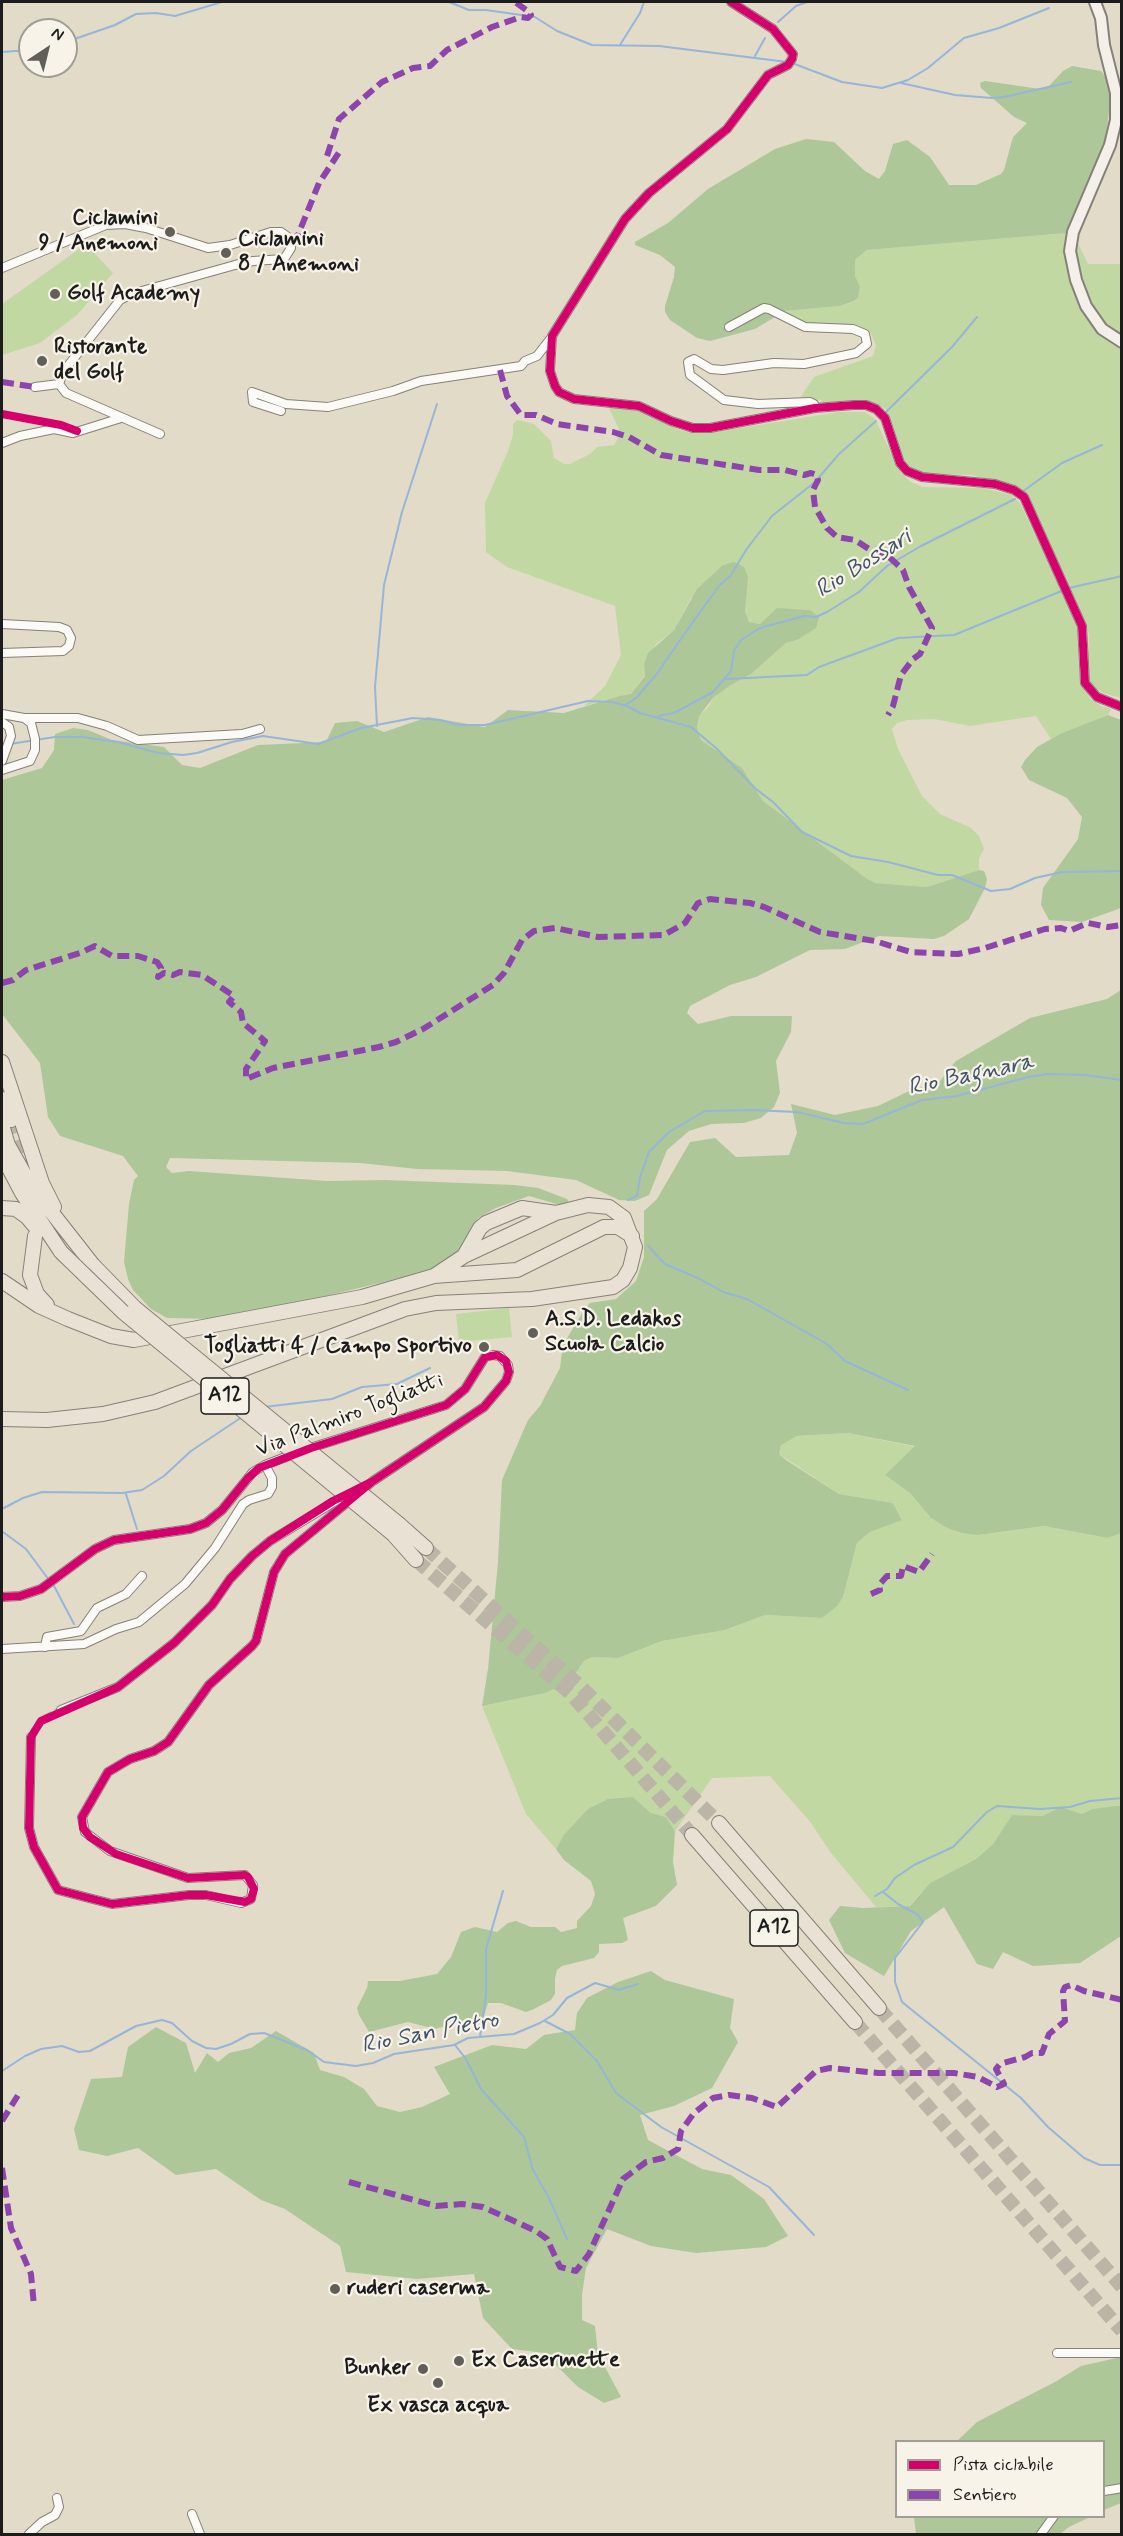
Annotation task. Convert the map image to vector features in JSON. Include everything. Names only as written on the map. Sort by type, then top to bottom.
[{"type":"highway","points":[[2,1062],[42,1183],[67,1233]]},
{"type":"highway","points":[[2,1099],[6,1123]]},
{"type":"highway","name":"A12","points":[[6,1123],[8,1145],[31,1186],[93,1265],[135,1308],[397,1530],[416,1560]]},
{"type":"highway","name":"A12","points":[[2,1155],[22,1193],[62,1252],[123,1312],[397,1530],[426,1548]]},
{"type":"highway","points":[[2,1419],[46,1420],[92,1415],[155,1402],[405,1310],[436,1303],[532,1299],[613,1287],[623,1280],[630,1268],[634,1257],[633,1237],[624,1218],[609,1207],[588,1205],[556,1213],[464,1256],[434,1276]]},
{"type":"highway","points":[[2,1208],[16,1209],[27,1217],[46,1239],[62,1252]]},
{"type":"highway","points":[[464,1256],[480,1228],[486,1223],[522,1208],[556,1213]]},
{"type":"highway","points":[[2,1281],[39,1306],[68,1319],[111,1336],[134,1340],[362,1297],[434,1276],[517,1270],[604,1227],[618,1227],[633,1237]]},
{"type":"highway","points":[[35,1236],[30,1275],[32,1284],[43,1302],[68,1319]]},
{"type":"highway","name":"A12","points":[[719,1823],[879,2008]]},
{"type":"highway","name":"A12","points":[[693,1835],[855,2022]]},
{"type":"main road","points":[[1095,2],[1101,18],[1104,45],[1116,93],[1116,120],[1110,145],[1073,232],[1070,251],[1076,280],[1093,320],[1122,342]]},
{"type":"street","points":[[282,411],[253,402],[252,392],[286,404],[328,407],[393,391],[421,381],[521,366],[525,361],[537,356],[552,336],[624,219],[649,193],[727,129],[768,75],[788,65],[792,59],[793,54],[773,29],[731,2]]},
{"type":"street","points":[[2,268],[106,225],[125,224],[146,228],[208,248],[230,245],[277,231],[290,241],[290,252],[280,261],[253,261],[235,265],[131,294],[120,300],[67,366],[59,384]]},
{"type":"street","points":[[729,327],[764,308],[805,327],[853,329],[863,332],[867,337],[867,344],[856,353],[804,364],[774,363],[723,370],[711,369],[694,359],[688,362],[690,375],[724,400],[758,404],[810,402],[815,408]]},
{"type":"street","points":[[552,336],[552,380],[560,392],[574,399],[639,406],[671,421],[693,428],[710,428],[815,408],[854,405],[873,407],[885,418],[900,463],[907,471],[922,477],[995,484],[1018,492],[1024,497],[1082,626],[1085,683],[1094,695],[1122,706]]},
{"type":"street","points":[[35,387],[59,384]]},
{"type":"street","points":[[59,384],[66,393],[160,434]]},
{"type":"street","points":[[2,443],[20,436],[54,429],[73,432],[121,418]]},
{"type":"street","points":[[2,624],[59,627],[67,630],[71,638],[69,646],[63,651],[2,653]]},
{"type":"street","points":[[2,714],[24,718],[78,718],[106,726],[138,740],[242,734],[260,729]]},
{"type":"street","points":[[2,770],[30,761],[35,750],[31,723],[24,718]]},
{"type":"street","points":[[2,722],[9,728],[11,736],[2,761]]},
{"type":"street","name":"Via Palmiro Togliatti","points":[[2,1597],[29,1594],[56,1579],[95,1549],[114,1540],[190,1530],[206,1523],[222,1510],[248,1478],[265,1465],[310,1448],[446,1405],[465,1389],[485,1357],[497,1355],[506,1361],[509,1372],[506,1381],[484,1407],[373,1481]]},
{"type":"street","points":[[2,1649],[84,1644],[116,1629],[135,1624],[176,1592],[215,1548],[243,1504],[268,1494],[272,1487],[272,1478],[265,1465]]},
{"type":"street","points":[[62,1710],[118,1687],[174,1642],[212,1605],[230,1579],[270,1541],[333,1501],[373,1481]]},
{"type":"street","points":[[31,1737],[29,1828],[34,1847],[58,1890],[112,1904],[206,1894],[241,1903],[248,1901],[253,1895],[253,1885],[245,1875],[197,1878],[165,1871],[110,1851],[86,1832],[82,1817],[108,1772],[168,1742],[209,1685],[256,1641],[274,1572],[285,1554],[373,1481]]},
{"type":"street","points":[[45,1647],[47,1637],[81,1631],[97,1608],[126,1594],[142,1576]]},
{"type":"street","points":[[1057,2353],[1122,2354]]},
{"type":"street","points":[[1105,2491],[1122,2488]]},
{"type":"street","points":[[29,2535],[42,2522],[55,2515],[58,2507],[57,2498]]},
{"type":"street","points":[[192,2514],[200,2535]]},
{"type":"street","points":[[1041,2535],[1053,2518]]},
{"type":"green space","points":[[1072,66],[1101,71],[1108,81],[1110,103],[1105,144],[1067,233],[867,250],[855,260],[855,276],[860,287],[858,298],[854,301],[840,306],[785,311],[755,329],[710,341],[697,338],[670,320],[665,312],[675,267],[660,255],[635,245],[635,242],[668,223],[708,189],[775,149],[806,139],[834,142],[865,171],[879,179],[885,171],[893,144],[907,140],[930,157],[949,185],[976,185],[1001,174],[1013,137],[1027,123],[1014,117],[981,88],[980,83],[985,81],[1040,89],[1049,86],[1063,71]]},
{"type":"green space","points":[[1067,233],[1075,237],[1088,264],[1121,264],[1121,698],[1103,693],[1092,686],[1087,672],[1089,634],[1067,579],[1038,522],[1028,494],[973,475],[929,474],[913,470],[903,461],[886,409],[874,403],[853,400],[826,405],[821,400],[800,398],[814,377],[873,356],[876,346],[871,333],[857,326],[816,328],[793,318],[785,311],[840,306],[855,301],[860,288],[855,277],[855,260],[867,250]]},
{"type":"green space","name":"Golf Academy","points":[[86,244],[113,273],[77,315],[40,343],[2,355],[2,304]]},
{"type":"green space","points":[[613,406],[637,411],[682,431],[694,433],[709,433],[839,412],[865,412],[875,419],[901,473],[911,482],[922,487],[984,488],[1011,495],[1020,503],[1077,624],[1079,671],[1082,685],[1090,699],[1111,709],[1108,715],[1051,739],[1036,716],[970,726],[934,719],[907,720],[897,723],[892,729],[898,749],[922,796],[940,814],[971,828],[979,836],[984,849],[979,858],[979,870],[927,887],[875,883],[763,801],[742,768],[701,740],[697,727],[699,715],[708,708],[713,698],[751,674],[786,643],[797,640],[810,610],[788,609],[760,624],[749,622],[745,611],[745,600],[691,598],[674,630],[656,644],[644,664],[645,675],[631,694],[584,706],[605,686],[621,655],[615,606],[507,567],[486,552],[485,503],[508,451],[513,435],[513,424],[517,420],[534,424],[551,441],[554,458],[564,464],[570,464],[590,454],[597,447],[614,445],[619,429],[609,408]]},
{"type":"green space","points":[[734,562],[744,567],[748,577],[745,611],[749,622],[760,624],[777,608],[810,610],[819,617],[816,628],[797,640],[786,643],[751,674],[713,698],[699,716],[697,727],[701,740],[742,768],[763,801],[875,883],[927,887],[979,870],[984,871],[987,879],[985,888],[969,919],[944,936],[934,939],[879,936],[845,949],[810,950],[756,977],[730,985],[690,1006],[687,1013],[698,1024],[731,1016],[792,1016],[791,1032],[776,1061],[780,1093],[774,1107],[761,1118],[744,1123],[711,1124],[689,1131],[667,1150],[649,1195],[635,1201],[619,1200],[576,1180],[507,1171],[417,1169],[360,1163],[170,1158],[166,1167],[172,1173],[189,1171],[327,1181],[385,1180],[515,1185],[538,1188],[567,1199],[570,1204],[560,1205],[529,1196],[496,1208],[478,1218],[458,1255],[430,1269],[388,1281],[216,1319],[167,1318],[151,1309],[133,1290],[124,1262],[129,1204],[134,1180],[138,1176],[123,1156],[60,1136],[48,1117],[40,1063],[2,1014],[2,780],[42,768],[54,750],[55,734],[73,728],[88,730],[112,740],[164,747],[182,765],[200,768],[258,745],[326,742],[335,723],[357,721],[384,732],[428,717],[485,727],[508,710],[564,713],[631,694],[645,676],[644,664],[648,653],[674,630],[697,589],[723,565]]},
{"type":"green space","points":[[1108,715],[1121,720],[1121,908],[1082,922],[1049,920],[1041,905],[1043,888],[1078,839],[1082,817],[1067,798],[1029,780],[1021,767],[1037,747],[1060,734]]},
{"type":"green space","points":[[1121,990],[1121,1533],[1108,1538],[1044,1526],[978,1535],[962,1533],[945,1527],[931,1518],[911,1494],[885,1475],[915,1446],[848,1433],[797,1436],[781,1445],[779,1454],[786,1460],[839,1494],[893,1503],[902,1520],[870,1532],[857,1543],[843,1597],[837,1606],[822,1618],[765,1615],[725,1630],[662,1641],[618,1658],[592,1657],[584,1661],[569,1683],[545,1693],[482,1706],[488,1669],[498,1562],[502,1480],[528,1420],[540,1406],[560,1368],[563,1345],[584,1310],[590,1303],[616,1299],[636,1281],[644,1257],[644,1211],[657,1199],[690,1142],[715,1138],[736,1157],[789,1155],[797,1133],[791,1104],[835,1115],[878,1106],[907,1092],[940,1081],[956,1061],[1030,1018],[1107,999]]},
{"type":"green space","points":[[509,1308],[512,1337],[459,1342],[456,1314]]},
{"type":"green space","points":[[848,1433],[916,1447],[885,1475],[911,1494],[931,1518],[945,1527],[978,1535],[1044,1526],[1108,1538],[1121,1533],[1121,1806],[1092,1809],[1082,1814],[1061,1807],[1042,1816],[1012,1815],[993,1844],[976,1859],[930,1883],[909,1906],[876,1907],[831,1853],[811,1823],[770,1776],[712,1778],[675,1831],[666,1817],[651,1813],[633,1797],[563,1836],[556,1849],[526,1814],[482,1706],[545,1693],[569,1683],[584,1661],[592,1657],[618,1658],[662,1641],[725,1630],[765,1615],[822,1618],[843,1597],[857,1543],[870,1532],[902,1519],[893,1503],[839,1494],[779,1454],[781,1444],[797,1436]]},
{"type":"green space","points":[[633,1797],[651,1813],[666,1817],[675,1831],[673,1862],[677,1885],[656,1906],[623,1918],[628,1940],[622,1943],[599,1944],[599,1952],[594,1958],[562,1966],[557,1970],[555,1994],[551,2000],[532,2010],[526,2012],[501,2003],[488,2003],[483,2019],[477,2022],[463,2021],[435,2029],[408,2022],[369,2032],[357,2008],[368,1981],[400,1981],[437,1974],[451,1957],[461,1932],[475,1927],[497,1932],[508,1923],[516,1921],[531,1927],[555,1927],[561,1932],[577,1928],[577,1921],[591,1906],[595,1894],[591,1881],[564,1860],[556,1849],[563,1836],[588,1809],[608,1799]]},
{"type":"green space","points":[[1122,1806],[1121,1936],[1080,1963],[1033,1966],[1003,1952],[993,1969],[977,1964],[944,1907],[911,1931],[884,1976],[845,1953],[829,1920],[840,1906],[863,1908],[910,1906],[930,1883],[976,1859],[993,1844],[1012,1815],[1042,1816],[1061,1807],[1082,1814],[1092,1809]]},
{"type":"green space","points":[[651,1971],[665,1980],[734,1999],[730,2028],[738,2042],[712,2088],[674,2106],[640,2115],[648,2140],[702,2169],[731,2175],[764,2199],[788,2236],[766,2247],[696,2253],[651,2246],[607,2229],[586,2268],[582,2295],[582,2320],[595,2326],[598,2354],[621,2397],[604,2403],[578,2387],[544,2353],[512,2349],[483,2318],[474,2274],[417,2279],[346,2272],[340,2246],[285,2209],[261,2200],[216,2169],[176,2175],[138,2148],[107,2156],[79,2150],[74,2129],[91,2079],[122,2077],[128,2047],[156,2027],[186,2043],[195,2073],[207,2053],[218,2062],[229,2053],[251,2048],[276,2031],[314,2053],[320,2070],[344,2077],[364,2089],[377,2106],[400,2112],[422,2107],[450,2094],[434,2067],[492,2045],[526,2049],[544,2035],[575,2030],[577,2013],[587,1998],[618,1982]]},
{"type":"green space","points":[[1121,2357],[1121,2503],[1105,2510],[1105,2440],[958,2440],[977,2422],[1081,2366]]},
{"type":"green space","points":[[914,2518],[1088,2518],[1060,2534],[916,2534]]},
{"type":"waterway","points":[[78,38],[115,25],[136,14],[156,13],[175,16],[222,2]]},
{"type":"waterway","points":[[449,2],[469,10],[535,17],[557,31],[592,45],[659,46],[787,62]]},
{"type":"waterway","points":[[620,45],[640,13],[644,2]]},
{"type":"waterway","points":[[778,22],[796,6],[807,2]]},
{"type":"waterway","points":[[792,63],[842,82],[882,88],[908,80],[928,68],[964,38],[999,28],[1049,8]]},
{"type":"waterway","points":[[755,56],[765,38]]},
{"type":"waterway","points":[[2,52],[18,51]]},
{"type":"waterway","points":[[901,83],[955,95],[992,98],[1071,82]]},
{"type":"waterway","points":[[885,413],[952,347],[977,317]]},
{"type":"waterway","points":[[377,726],[375,687],[384,585],[402,512],[437,404]]},
{"type":"waterway","points":[[625,705],[636,698],[656,675],[772,516],[815,482],[839,454],[876,421]]},
{"type":"waterway","points":[[1022,492],[1062,463],[1102,445]]},
{"type":"waterway","name":"Rio Bossari","points":[[658,716],[674,713],[713,692],[731,671],[734,651],[741,640],[760,628],[804,616],[816,617],[827,612],[859,592],[887,566],[921,546],[1015,499]]},
{"type":"waterway","points":[[1069,588],[1122,576]]},
{"type":"waterway","points":[[726,679],[807,675],[819,667],[898,638],[954,635],[1064,590]]},
{"type":"waterway","points":[[10,744],[55,737],[82,737],[118,742],[158,753],[183,755],[263,736],[318,744],[361,728],[413,718],[440,720],[459,725],[485,725],[588,701],[612,702],[640,713],[691,727],[716,748],[802,832],[851,856],[888,862],[938,875],[952,875],[991,891],[1010,889],[1035,878],[1062,872],[1122,871]]},
{"type":"waterway","name":"Rio Bagnara","points":[[628,1200],[637,1196],[640,1177],[649,1152],[669,1132],[705,1111],[797,1112],[844,1123],[863,1124],[922,1100],[957,1096],[1028,1077],[1048,1074],[1085,1075],[1122,1080]]},
{"type":"waterway","points":[[648,1246],[665,1264],[723,1292],[747,1299],[827,1344],[845,1361],[908,1390]]},
{"type":"waterway","name":"Rio Bagnara","points":[[264,1407],[332,1399],[362,1387],[397,1384],[430,1368]]},
{"type":"waterway","name":"Rio Bagnara","points":[[2,1509],[23,1498],[42,1492],[122,1493],[142,1490],[164,1476],[191,1451],[242,1417]]},
{"type":"waterway","points":[[126,1494],[137,1529]]},
{"type":"waterway","points":[[3,1532],[26,1549],[49,1580]]},
{"type":"waterway","points":[[53,1584],[74,1624]]},
{"type":"waterway","name":"Rio San Pietro","points":[[875,1896],[887,1889],[895,1878],[914,1865],[953,1847],[987,1812],[997,1806],[1040,1809],[1070,1807],[1090,1801],[1122,1798]]},
{"type":"waterway","points":[[480,2037],[486,1995],[486,1949],[503,1891]]},
{"type":"waterway","points":[[883,1892],[918,1915],[923,1922],[895,1958],[895,1982],[902,2002],[1021,2098],[1048,2127],[1084,2158],[1100,2165],[1122,2165]]},
{"type":"waterway","name":"Rio San Pietro","points":[[2,2071],[41,2049],[62,2046],[79,2052],[90,2051],[136,2026],[162,2020],[172,2023],[192,2041],[206,2048],[216,2049],[250,2034],[264,2033],[307,2050],[324,2062],[356,2066],[373,2063],[394,2054],[454,2045],[468,2038],[514,2034],[553,2015],[567,1998],[595,1983],[619,1990],[638,1984]]},
{"type":"waterway","points":[[545,2021],[570,2034],[597,2061],[616,2093],[661,2127],[769,2187],[814,2235]]},
{"type":"waterway","points":[[455,2045],[466,2059],[481,2089],[524,2137],[533,2170],[548,2196],[567,2239]]},
{"type":"tunnel","points":[[11,1120],[30,1166]]},
{"type":"tunnel","points":[[426,1548],[580,1686],[719,1823]]},
{"type":"tunnel","points":[[416,1560],[571,1694],[692,1835]]},
{"type":"tunnel","points":[[31,1737],[41,1721],[61,1710]]},
{"type":"tunnel","points":[[879,2008],[1122,2287]]},
{"type":"tunnel","points":[[855,2022],[1122,2331]]},
{"type":"marked path","points":[[327,156],[339,119],[382,82],[413,68],[430,66],[447,50],[492,27],[521,17],[528,18],[531,15],[529,12],[515,2]]},
{"type":"marked path","points":[[290,241],[298,235],[319,183],[340,151]]},
{"type":"marked path","points":[[500,370],[507,396],[521,415],[536,415],[557,424],[613,432],[629,437],[661,455],[759,470],[785,470],[804,475],[811,473],[817,475],[818,480],[813,490],[815,507],[827,528],[837,537],[855,540],[872,551],[885,553],[903,570],[909,587],[932,628],[920,654],[913,659],[901,675],[893,706],[888,715]]},
{"type":"marked path","points":[[2,382],[35,387]]},
{"type":"marked path","points":[[2,983],[13,980],[26,970],[95,946],[112,956],[138,956],[157,962],[161,968],[158,977],[164,973],[173,975],[180,972],[202,975],[234,996],[229,1002],[241,1012],[243,1023],[265,1041],[246,1069],[246,1079],[273,1068],[379,1047],[396,1042],[423,1029],[493,985],[504,973],[522,940],[534,931],[555,928],[598,937],[664,935],[685,923],[698,903],[710,899],[750,903],[820,932],[875,941],[911,952],[958,954],[1045,929],[1061,928],[1069,931],[1088,923],[1108,927],[1122,925]]},
{"type":"marked path","points":[[871,1594],[880,1590],[879,1585],[887,1576],[901,1576],[903,1566],[919,1572],[932,1554]]},
{"type":"marked path","points":[[349,2182],[436,2206],[462,2204],[483,2207],[536,2231],[547,2239],[560,2267],[576,2271],[589,2254],[623,2179],[646,2162],[663,2158],[678,2149],[681,2131],[694,2113],[713,2098],[729,2095],[752,2098],[777,2107],[816,2071],[830,2068],[878,2073],[954,2073],[978,2077],[997,2087],[1004,2084],[996,2069],[1000,2064],[1032,2053],[1042,2053],[1049,2034],[1065,2021],[1063,1991],[1065,1987],[1071,1985],[1084,1991],[1122,2000]]},
{"type":"marked path","points":[[2,2121],[20,2092]]},
{"type":"marked path","points":[[2,2168],[11,2228],[31,2274],[34,2306]]},
{"type":"cycle path","points":[[731,2],[773,29],[793,54],[792,59],[788,65],[768,75],[727,129],[649,193],[625,219],[552,336],[550,371],[555,386],[559,392],[574,399],[639,406],[671,421],[693,428],[710,428],[815,408],[866,405],[876,409],[885,418],[900,463],[907,471],[922,477],[995,484],[1014,490],[1024,497],[1082,626],[1085,683],[1097,697],[1122,707]]},
{"type":"cycle path","points":[[2,414],[61,425],[77,431]]},
{"type":"cycle path","points":[[2,1597],[20,1596],[41,1589],[95,1549],[114,1540],[190,1529],[206,1523],[222,1510],[259,1468],[311,1448],[446,1405],[465,1389],[485,1357],[497,1355],[506,1361],[509,1372],[506,1381],[484,1407],[373,1481],[285,1554],[274,1572],[256,1641],[209,1685],[168,1742],[108,1772],[82,1817],[83,1828],[90,1837],[116,1854],[188,1878],[245,1875],[254,1889],[251,1899],[245,1902],[206,1895],[189,1895],[112,1904],[58,1890],[34,1847],[29,1828],[31,1737],[41,1721],[118,1687],[174,1643],[212,1605],[230,1579],[270,1541],[333,1501],[373,1481]]},
{"type":"place","name":"Ciclamini 9 / Anemoni","points":[[170,232]]},
{"type":"place","name":"Ciclamini 8 / Anemoni","points":[[226,253]]},
{"type":"place","name":"Golf Academy","points":[[55,294]]},
{"type":"place","name":"Ristorante del Golf","points":[[42,361]]},
{"type":"place","name":"A.S.D. Ledakos Scuola Calcio","points":[[533,1333]]},
{"type":"place","name":"Togliatti 4 / Campo Sportivo","points":[[484,1347]]},
{"type":"place","name":"ruderi caserma","points":[[335,2289]]},
{"type":"place","name":"Ex Casermette","points":[[459,2361]]},
{"type":"place","name":"Bunker","points":[[423,2369]]},
{"type":"place","name":"Ex vasca acqua","points":[[438,2383]]}]
